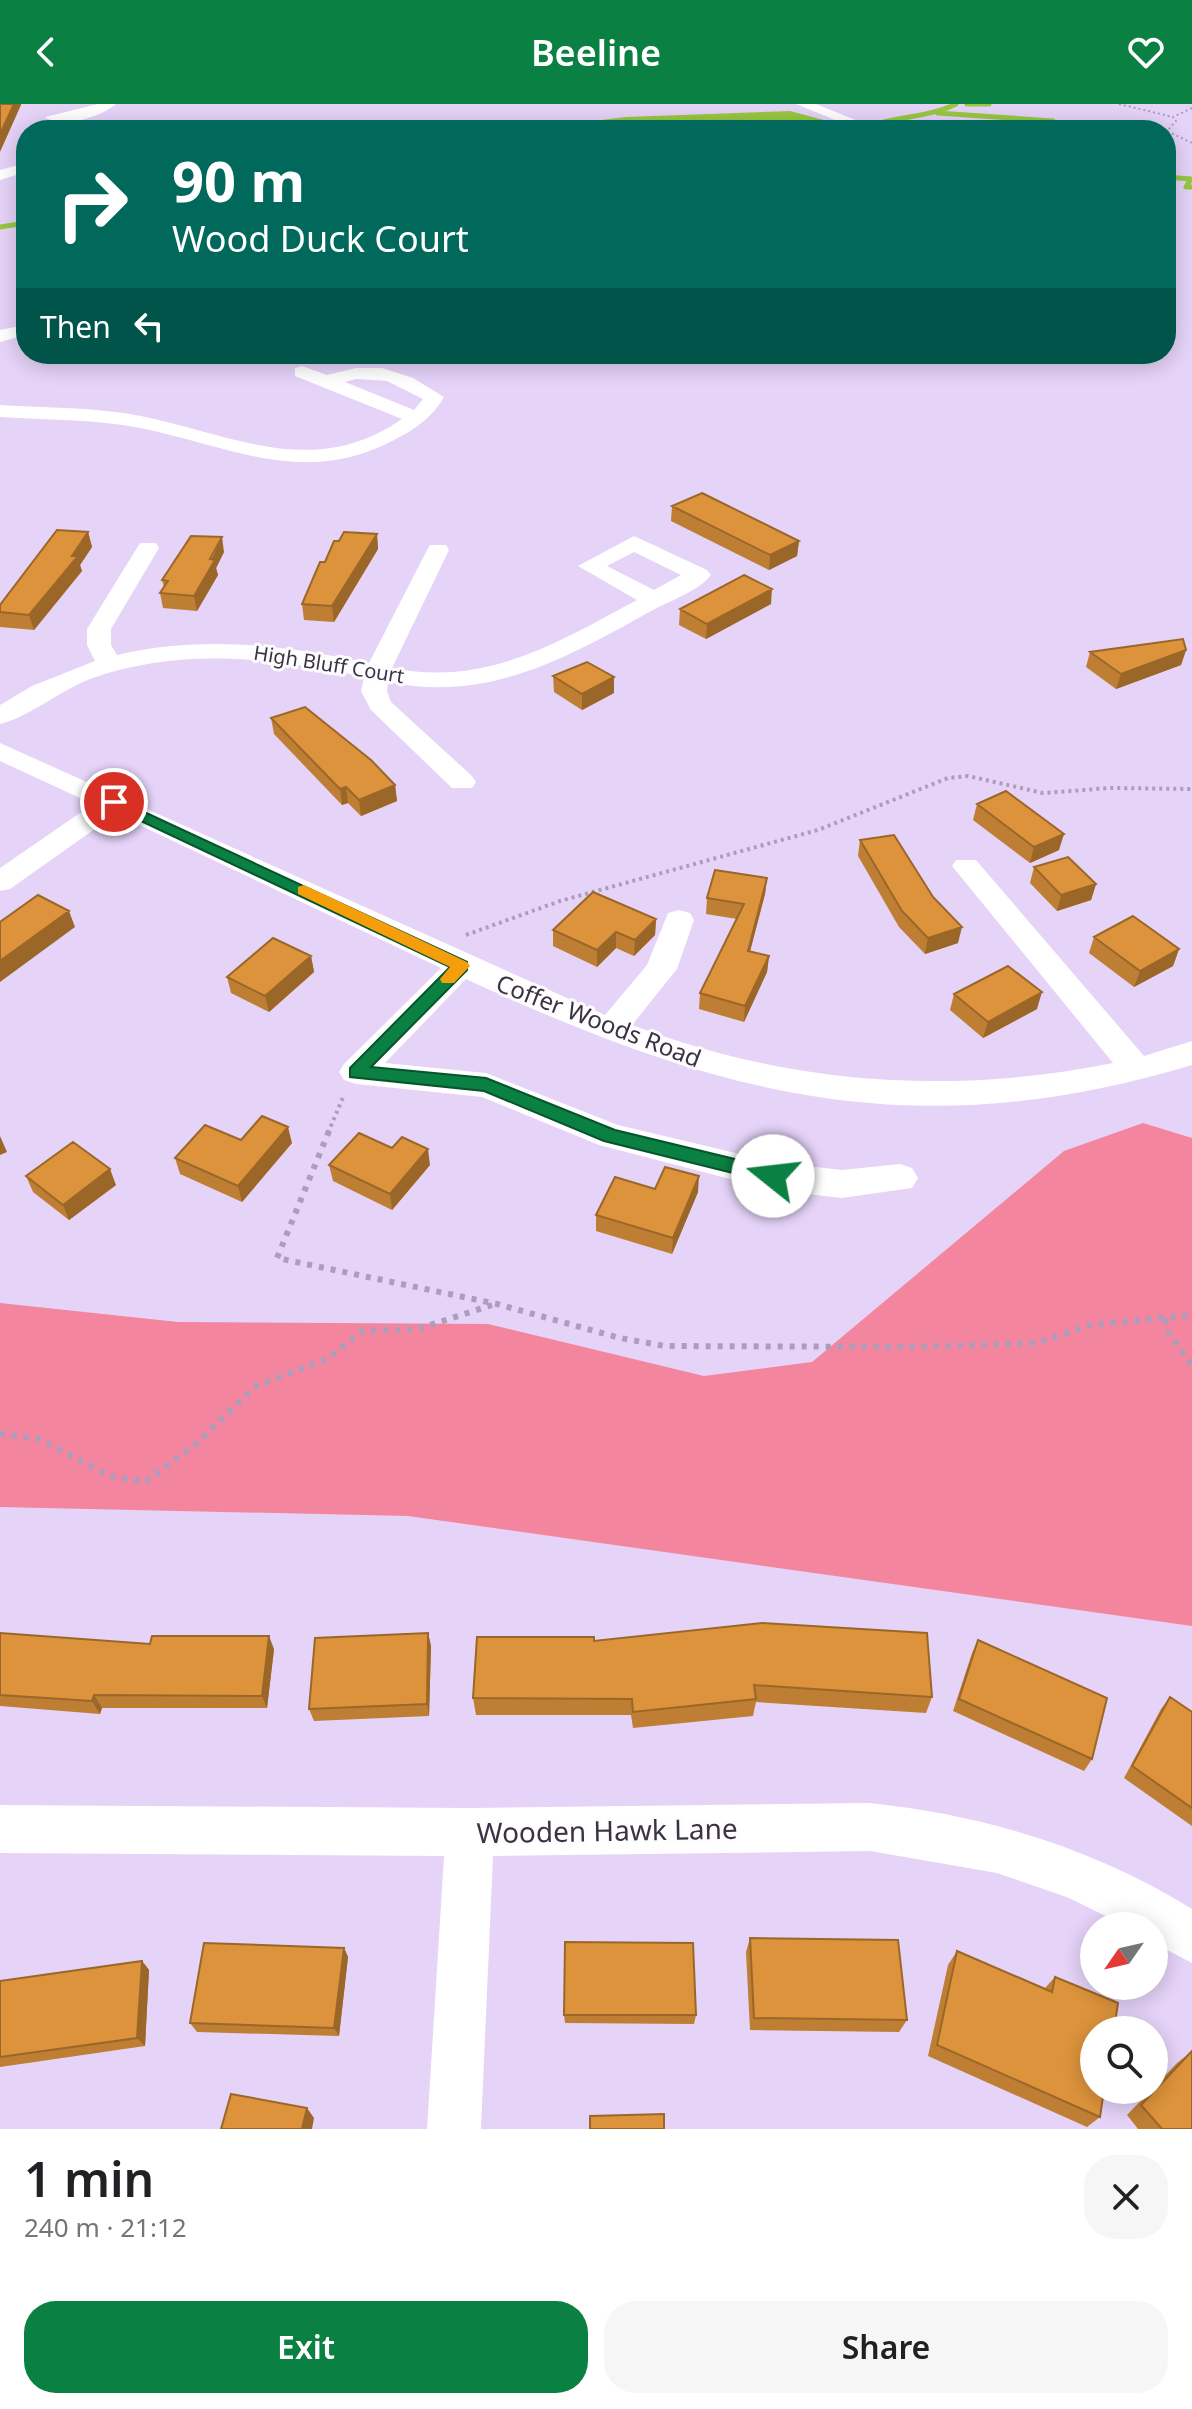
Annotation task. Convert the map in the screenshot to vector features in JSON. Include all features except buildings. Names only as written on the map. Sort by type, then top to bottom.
[{"type":"street","points":[[52,117],[87,114],[109,104]]},
{"type":"street","points":[[803,104],[846,120]]},
{"type":"street","points":[[0,411],[141,422],[247,452],[294,459],[372,446],[415,417],[432,403],[434,397],[375,371],[350,372],[327,382],[302,372]]},
{"type":"street","points":[[109,664],[99,645],[99,629],[148,548]]},
{"type":"street","points":[[438,550],[378,671],[374,691],[380,705],[462,782]]},
{"type":"street","name":"High Bluff Court","points":[[0,716],[50,688],[109,664],[167,652],[226,649],[276,652],[439,682],[486,677],[529,662],[654,599]]},
{"type":"street","name":"Coffer Woods Road","points":[[0,751],[450,961],[611,1029],[730,1068],[804,1083],[878,1091],[951,1094],[1064,1087],[1192,1053]]},
{"type":"street","points":[[0,882],[114,802]]},
{"type":"street","points":[[966,866],[1137,1070]]},
{"type":"street","points":[[611,1029],[661,969],[679,920]]},
{"type":"street","points":[[450,961],[356,1072],[486,1085],[611,1136],[773,1176],[842,1184],[900,1178]]},
{"type":"street","name":"Wooden Hawk Lane","points":[[0,1829],[470,1832],[870,1827],[915,1830],[1019,1854],[1102,1888],[1192,1938]]},
{"type":"street","points":[[454,2129],[470,1832]]},
{"type":"path","points":[[1119,104],[1128,108],[1153,109],[1175,120]]},
{"type":"path","points":[[1173,117],[1192,108]]},
{"type":"path","points":[[450,961],[450,944],[512,916],[798,837],[948,778],[976,777],[1043,793],[1089,789],[1192,789]]},
{"type":"path","points":[[329,1124],[305,1194],[277,1258],[497,1304],[620,1338],[693,1348],[1036,1343],[1091,1325],[1192,1315]]},
{"type":"path","points":[[0,1434],[40,1439],[109,1476],[145,1482],[197,1443],[256,1386],[327,1359],[362,1331],[418,1329],[462,1312],[497,1304]]},
{"type":"path","points":[[1165,1319],[1168,1332],[1192,1365]]},
{"type":"shaded area","points":[[790,111],[824,120],[601,120]]},
{"type":"shaded area","points":[[1143,1123],[1192,1138],[1192,1626],[408,1516],[0,1507],[0,1303],[178,1322],[488,1324],[704,1376],[812,1362],[1064,1151]]},
{"type":"waterway","points":[[894,120],[936,112],[956,104]]},
{"type":"waterway","points":[[967,104],[989,104]]},
{"type":"waterway","points":[[938,113],[1039,120]]},
{"type":"waterway","points":[[1176,178],[1191,179],[1186,187],[1192,187]]},
{"type":"waterway","points":[[0,227],[16,225]]},
{"type":"slow traffic","points":[[304,891],[461,966],[448,979]]},
{"type":"route","points":[[114,802],[461,966],[356,1072],[418,1079],[457,1079],[486,1085],[611,1136],[704,1156],[773,1176]]}]
